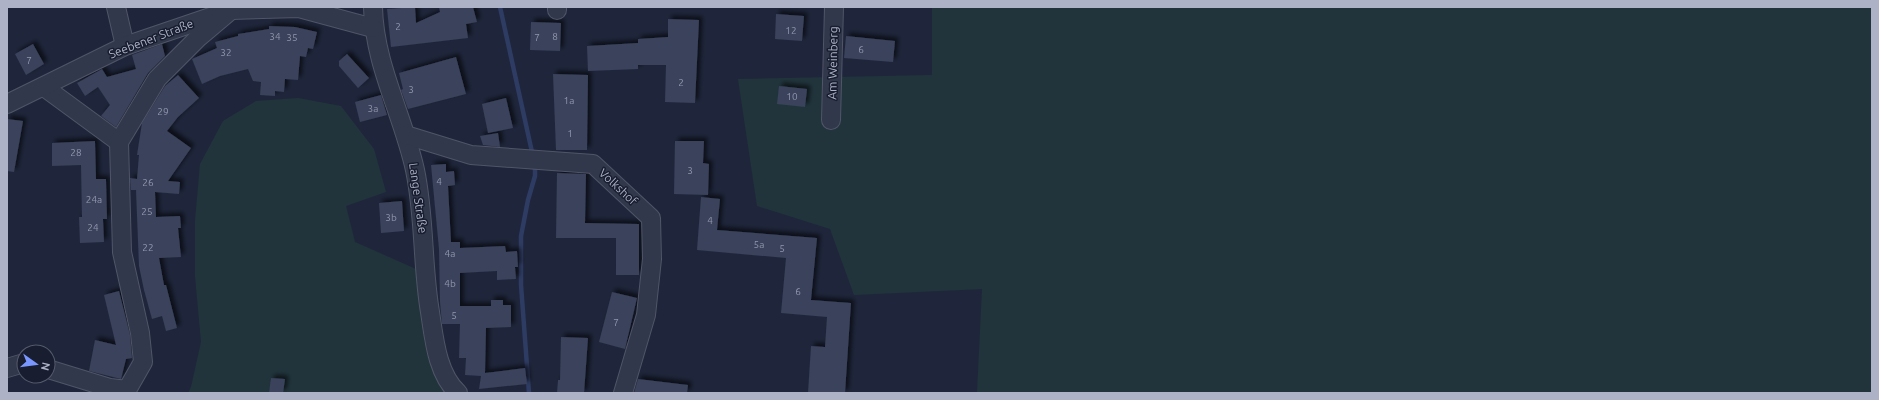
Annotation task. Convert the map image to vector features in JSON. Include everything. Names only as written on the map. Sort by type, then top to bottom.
[{"type":"street","points":[[116,7],[125,46]]},
{"type":"street","name":"Lange Straße","points":[[373,7],[373,28],[379,57],[406,135],[415,172],[423,232],[426,290],[433,332],[442,370],[456,392]]},
{"type":"street","name":"Am Weinberg","points":[[831,120],[834,7]]},
{"type":"street","points":[[56,371],[110,388],[127,390],[143,362],[140,333],[122,252],[119,142],[157,79],[199,37],[231,8]]},
{"type":"street","name":"Seebener Straße","points":[[7,104],[125,46],[231,8],[299,8],[373,28]]},
{"type":"street","points":[[44,87],[119,142]]},
{"type":"street","name":"Volkshof","points":[[406,135],[471,155],[593,164],[651,218],[652,259],[646,315],[623,393]]},
{"type":"shaded area","points":[[932,7],[1872,7],[1872,393],[977,393],[982,289],[854,295],[830,229],[757,206],[738,79],[932,75]]},
{"type":"shaded area","points":[[298,98],[341,106],[374,149],[386,192],[346,206],[355,242],[416,269],[425,344],[452,393],[188,393],[191,387],[201,342],[195,276],[195,221],[200,164],[223,121],[256,101]]},
{"type":"building","points":[[415,7],[416,23],[440,12],[439,7],[473,7],[477,22],[466,24],[468,38],[391,47],[387,9]]},
{"type":"building","points":[[776,14],[804,16],[802,41],[775,39]]},
{"type":"building","points":[[668,19],[699,20],[695,103],[665,102],[666,65],[638,65],[638,69],[588,71],[587,46],[638,43],[638,39],[668,37]]},
{"type":"building","points":[[531,22],[561,23],[560,51],[530,50]]},
{"type":"building","points":[[269,26],[295,27],[317,32],[313,49],[308,48],[306,57],[300,56],[298,80],[285,79],[284,92],[275,91],[275,96],[260,95],[261,82],[253,81],[248,69],[220,76],[202,84],[192,59],[217,48],[215,42],[238,36],[238,34],[269,29]]},
{"type":"building","points":[[846,36],[895,41],[893,62],[844,58]]},
{"type":"building","points":[[33,44],[44,64],[26,75],[15,54]]},
{"type":"building","points":[[162,44],[165,56],[148,73],[116,127],[101,116],[110,105],[98,87],[85,96],[77,83],[102,69],[107,77],[136,69],[132,55]]},
{"type":"building","points":[[347,54],[369,78],[358,88],[339,66],[339,61]]},
{"type":"building","points":[[456,57],[466,94],[408,109],[401,90],[403,89],[399,73]]},
{"type":"building","points":[[553,74],[588,75],[587,150],[556,150]]},
{"type":"building","points":[[178,75],[199,98],[178,117],[167,131],[191,148],[168,181],[180,182],[179,194],[155,192],[156,217],[180,216],[181,228],[178,228],[181,257],[159,258],[164,285],[166,285],[177,328],[166,331],[162,316],[152,319],[144,290],[139,266],[136,190],[131,190],[130,178],[137,179],[139,155],[137,155],[142,123],[165,86]]},
{"type":"building","points":[[779,86],[807,89],[805,107],[777,104]]},
{"type":"building","points":[[381,95],[387,115],[360,122],[355,102]]},
{"type":"building","points":[[506,98],[513,128],[488,133],[482,104]]},
{"type":"building","points":[[7,119],[23,121],[14,172],[7,171]]},
{"type":"building","points":[[498,133],[500,147],[483,145],[480,136]]},
{"type":"building","points":[[95,141],[96,179],[106,179],[107,219],[103,219],[104,242],[80,243],[79,217],[82,217],[81,165],[52,166],[52,143]]},
{"type":"building","points":[[675,141],[704,141],[703,163],[709,164],[708,195],[674,194]]},
{"type":"building","points":[[446,164],[446,172],[454,171],[455,185],[448,186],[451,242],[460,242],[460,248],[505,246],[506,252],[517,251],[518,267],[515,267],[516,279],[497,280],[497,271],[460,273],[460,306],[491,306],[491,300],[503,300],[503,305],[511,305],[511,327],[486,328],[485,373],[525,368],[527,384],[479,389],[481,376],[465,375],[466,358],[459,358],[460,324],[442,324],[439,249],[431,165]]},
{"type":"building","points":[[557,173],[586,174],[585,223],[639,224],[639,275],[616,275],[616,238],[556,238]]},
{"type":"building","points":[[701,197],[720,199],[717,230],[817,238],[811,300],[851,303],[845,393],[808,393],[811,346],[825,347],[827,317],[781,313],[786,258],[697,250]]},
{"type":"building","points":[[402,201],[404,231],[381,233],[379,203]]},
{"type":"building","points":[[119,291],[130,335],[132,358],[126,359],[121,379],[89,371],[95,340],[116,345],[104,295]]},
{"type":"building","points":[[612,292],[637,298],[625,349],[599,342]]},
{"type":"building","points":[[561,337],[588,338],[584,393],[557,393],[558,380],[560,380]]},
{"type":"building","points":[[271,378],[285,379],[283,393],[269,393]]},
{"type":"building","points":[[638,379],[688,385],[687,393],[634,393]]},
{"type":"waterway","points":[[500,7],[532,152]]},
{"type":"waterway","points":[[529,393],[521,285],[521,236],[528,200],[535,176],[535,168]]}]
